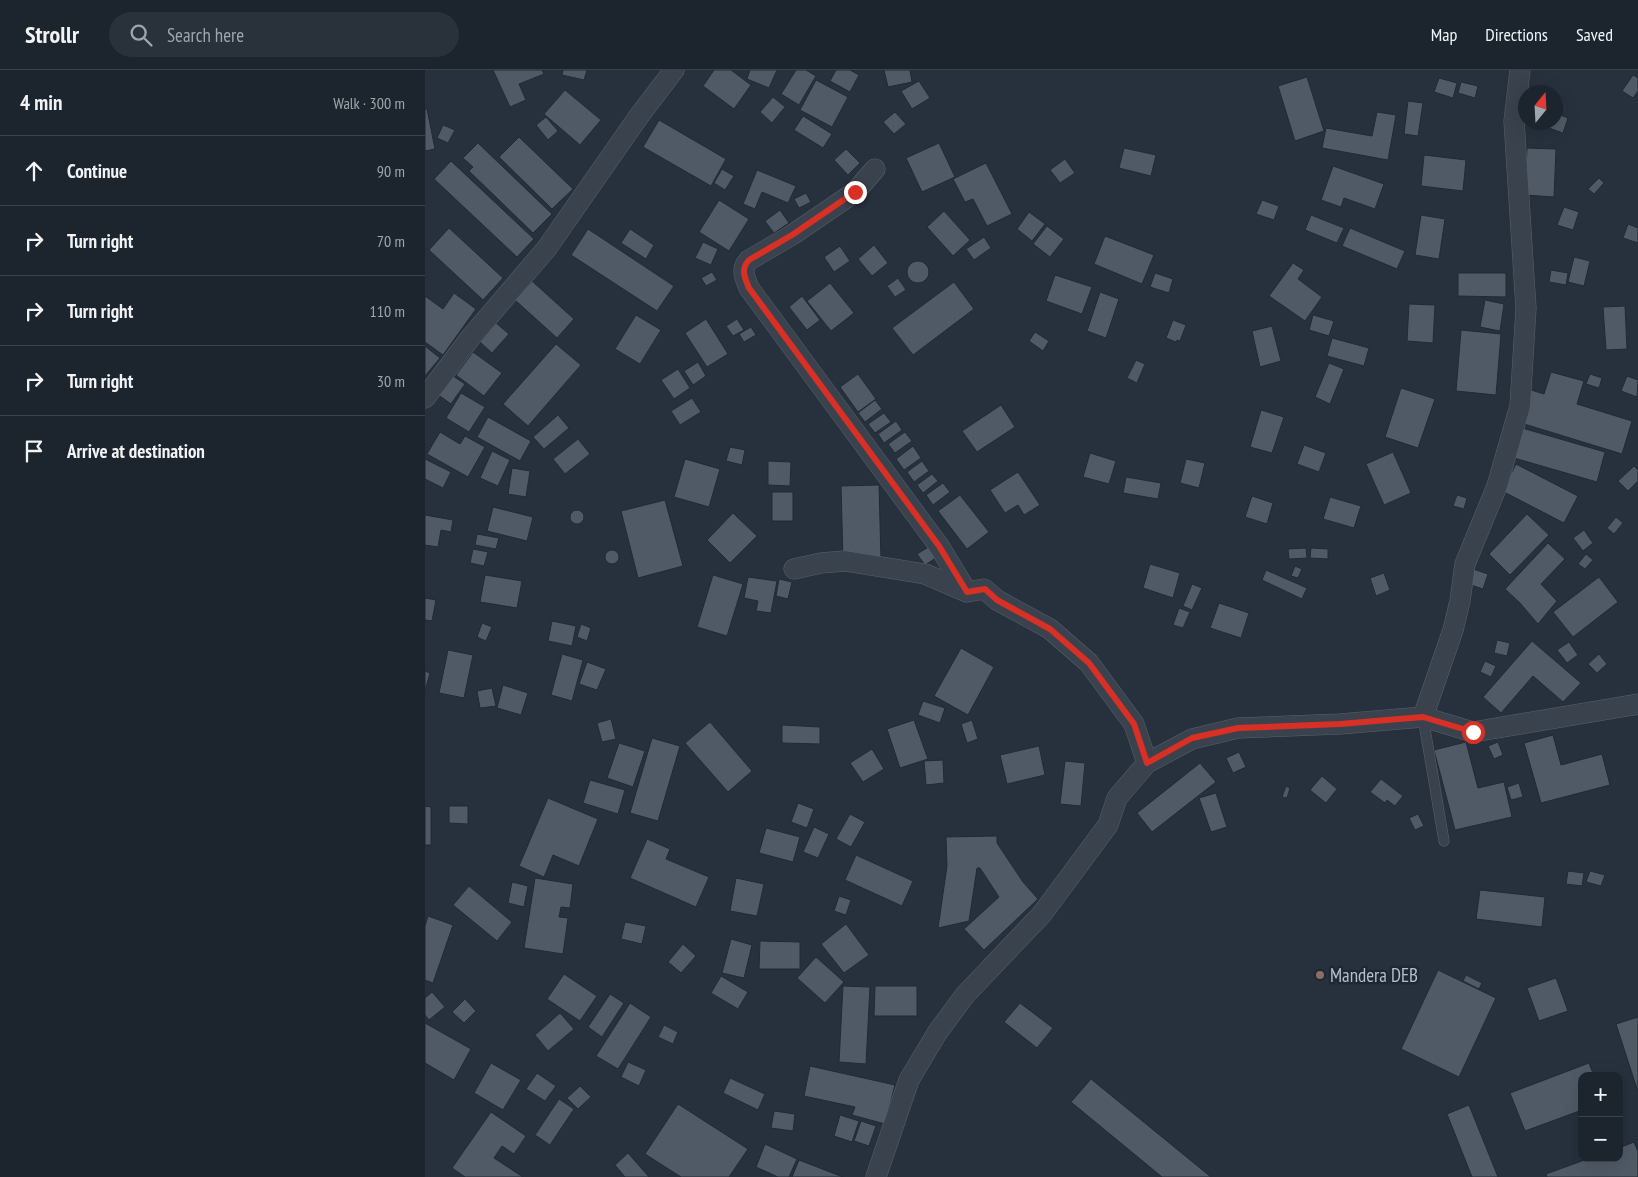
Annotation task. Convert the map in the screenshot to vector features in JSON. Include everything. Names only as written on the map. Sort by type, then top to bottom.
[{"type":"street","points":[[425,398],[471,337],[547,248],[639,116],[674,70]]},
{"type":"street","points":[[1423,717],[1453,630],[1460,601],[1465,564],[1497,486],[1520,406],[1526,308],[1514,121],[1520,70]]},
{"type":"street","points":[[875,169],[855,192],[792,235],[749,260],[746,263],[743,275],[749,288],[939,546],[967,592]]},
{"type":"street","points":[[794,569],[821,563],[845,561],[925,574],[967,592],[985,589],[997,600],[1050,629],[1089,663],[1134,724],[1147,763]]},
{"type":"street","points":[[877,1177],[909,1080],[937,1033],[965,995],[1042,914],[1107,825],[1117,798],[1147,763],[1192,738],[1238,728],[1340,724],[1423,717],[1473,732],[1638,704]]},
{"type":"lane","points":[[1423,717],[1443,841]]},
{"type":"building","points":[[493,70],[542,70],[544,74],[519,84],[526,100],[510,107]]},
{"type":"building","points":[[563,70],[587,70],[584,80],[562,75]]},
{"type":"building","points":[[714,70],[731,70],[751,85],[734,109],[703,86]]},
{"type":"building","points":[[750,70],[777,70],[769,88],[747,79]]},
{"type":"building","points":[[796,70],[806,70],[816,76],[799,105],[781,94]]},
{"type":"building","points":[[836,70],[850,70],[859,75],[850,92],[830,81]]},
{"type":"building","points":[[884,70],[910,70],[912,82],[888,87]]},
{"type":"building","points":[[1633,75],[1638,78],[1638,91],[1633,98],[1622,91]]},
{"type":"building","points":[[1307,77],[1324,131],[1295,141],[1278,86]]},
{"type":"building","points":[[1439,78],[1457,83],[1453,98],[1434,92]]},
{"type":"building","points":[[816,80],[848,97],[832,127],[800,110]]},
{"type":"building","points":[[919,81],[930,98],[912,109],[901,91]]},
{"type":"building","points":[[1461,82],[1478,86],[1475,98],[1458,93]]},
{"type":"building","points":[[565,90],[601,120],[580,145],[544,114]]},
{"type":"building","points":[[773,97],[785,107],[772,123],[760,112]]},
{"type":"building","points":[[1408,101],[1423,103],[1418,136],[1404,134]]},
{"type":"building","points":[[425,109],[427,109],[435,149],[425,151]]},
{"type":"building","points":[[895,112],[906,124],[894,134],[883,122]]},
{"type":"building","points":[[1377,112],[1396,115],[1388,160],[1322,148],[1326,128],[1372,136]]},
{"type":"building","points":[[803,116],[832,134],[823,148],[794,130]]},
{"type":"building","points":[[1563,116],[1568,118],[1563,133],[1554,130],[1563,130]]},
{"type":"building","points":[[546,117],[558,131],[548,140],[536,125]]},
{"type":"building","points":[[659,120],[726,159],[711,186],[643,147]]},
{"type":"building","points":[[443,125],[455,130],[448,143],[437,138]]},
{"type":"building","points":[[519,137],[573,189],[552,209],[499,157]]},
{"type":"building","points":[[478,143],[552,214],[533,233],[469,171],[473,167],[463,158]]},
{"type":"building","points":[[939,143],[955,177],[922,192],[906,158]]},
{"type":"building","points":[[1124,148],[1156,155],[1151,176],[1119,168]]},
{"type":"building","points":[[1527,148],[1556,149],[1554,197],[1525,195]]},
{"type":"building","points":[[846,149],[860,163],[848,175],[834,160]]},
{"type":"building","points":[[1424,155],[1466,160],[1463,191],[1421,186]]},
{"type":"building","points":[[1065,159],[1075,173],[1060,183],[1050,170]]},
{"type":"building","points":[[451,161],[534,239],[517,257],[434,179]]},
{"type":"building","points":[[986,163],[1012,214],[987,226],[973,199],[965,202],[953,179]]},
{"type":"building","points":[[1333,166],[1384,184],[1375,209],[1344,198],[1341,207],[1321,200]]},
{"type":"building","points":[[722,169],[734,176],[725,190],[714,183]]},
{"type":"building","points":[[757,170],[796,186],[788,203],[762,192],[755,209],[743,204]]},
{"type":"building","points":[[1599,178],[1604,183],[1594,194],[1588,189]]},
{"type":"building","points":[[806,193],[811,202],[799,208],[794,199]]},
{"type":"building","points":[[719,200],[749,219],[729,251],[699,232]]},
{"type":"building","points":[[1262,200],[1279,206],[1274,220],[1256,214]]},
{"type":"building","points":[[1564,207],[1579,212],[1573,230],[1557,225]]},
{"type":"building","points":[[780,210],[789,223],[774,233],[765,221]]},
{"type":"building","points":[[944,211],[970,240],[953,256],[927,227]]},
{"type":"building","points":[[1029,212],[1045,224],[1032,241],[1017,229]]},
{"type":"building","points":[[1311,215],[1344,228],[1337,243],[1305,230]]},
{"type":"building","points":[[1421,215],[1445,219],[1439,259],[1415,255]]},
{"type":"building","points":[[1628,224],[1638,228],[1638,243],[1623,238]]},
{"type":"building","points":[[1047,226],[1064,239],[1050,257],[1033,244]]},
{"type":"building","points":[[449,228],[503,278],[483,300],[429,250]]},
{"type":"building","points":[[1350,228],[1405,251],[1397,269],[1342,246]]},
{"type":"building","points":[[588,229],[674,286],[657,311],[571,255]]},
{"type":"building","points":[[630,229],[654,245],[646,259],[621,243]]},
{"type":"building","points":[[1105,236],[1154,255],[1142,284],[1094,264]]},
{"type":"building","points":[[984,237],[991,248],[974,260],[966,249]]},
{"type":"building","points":[[703,242],[718,249],[711,265],[695,258]]},
{"type":"building","points":[[874,245],[888,263],[872,276],[858,259]]},
{"type":"building","points":[[840,246],[850,261],[834,272],[824,257]]},
{"type":"building","points":[[1574,257],[1590,261],[1584,286],[1568,282]]},
{"type":"building","points":[[918,261],[928,268],[929,272],[922,282],[918,283],[908,276],[907,272],[914,262]]},
{"type":"building","points":[[1293,263],[1304,270],[1298,279],[1322,297],[1305,321],[1269,296]]},
{"type":"building","points":[[1551,270],[1568,273],[1566,285],[1549,282]]},
{"type":"building","points":[[712,272],[717,280],[706,286],[701,278]]},
{"type":"building","points":[[1155,273],[1173,279],[1169,293],[1150,287]]},
{"type":"building","points":[[1458,273],[1506,273],[1506,297],[1458,296]]},
{"type":"building","points":[[1055,275],[1092,287],[1082,314],[1046,301]]},
{"type":"building","points":[[898,278],[906,290],[895,297],[887,286]]},
{"type":"building","points":[[532,281],[574,319],[557,338],[515,300]]},
{"type":"building","points":[[954,282],[974,309],[913,355],[892,328]]},
{"type":"building","points":[[830,283],[854,313],[831,331],[807,301]]},
{"type":"building","points":[[1100,292],[1119,299],[1106,338],[1087,331]]},
{"type":"building","points":[[454,293],[476,309],[443,355],[425,342],[425,296],[443,309]]},
{"type":"building","points":[[802,296],[820,320],[807,330],[789,307]]},
{"type":"building","points":[[1485,300],[1504,304],[1500,331],[1480,327]]},
{"type":"building","points":[[1409,304],[1435,305],[1433,343],[1407,341]]},
{"type":"building","points":[[1625,306],[1627,349],[1606,350],[1603,307]]},
{"type":"building","points":[[636,315],[661,330],[640,364],[615,349]]},
{"type":"building","points":[[1313,315],[1334,321],[1329,336],[1309,330]]},
{"type":"building","points":[[706,319],[728,354],[707,367],[685,333]]},
{"type":"building","points":[[737,319],[744,330],[733,336],[726,326]]},
{"type":"building","points":[[1173,320],[1186,325],[1180,341],[1177,340],[1176,342],[1166,338]]},
{"type":"building","points":[[496,323],[509,334],[492,353],[480,342]]},
{"type":"building","points":[[1272,326],[1281,361],[1260,367],[1252,331]]},
{"type":"building","points":[[751,327],[756,335],[744,342],[739,334]]},
{"type":"building","points":[[1461,330],[1501,334],[1496,395],[1456,391]]},
{"type":"building","points":[[1035,332],[1049,341],[1043,351],[1029,341]]},
{"type":"building","points":[[1332,338],[1369,348],[1364,366],[1327,356]]},
{"type":"building","points":[[556,344],[581,365],[528,426],[503,404]]},
{"type":"building","points":[[425,346],[440,358],[425,376]]},
{"type":"building","points":[[473,352],[502,373],[484,396],[456,375]]},
{"type":"building","points":[[1136,360],[1145,364],[1137,383],[1127,378]]},
{"type":"building","points":[[698,362],[706,376],[693,385],[684,371]]},
{"type":"building","points":[[1329,363],[1344,369],[1330,404],[1315,397]]},
{"type":"building","points":[[678,369],[690,388],[674,399],[661,380]]},
{"type":"building","points":[[1551,372],[1584,381],[1577,404],[1632,421],[1622,454],[1521,423],[1531,390],[1544,394]]},
{"type":"building","points":[[450,374],[465,384],[451,404],[437,394]]},
{"type":"building","points":[[858,374],[876,399],[858,412],[840,387]]},
{"type":"building","points":[[1590,374],[1602,378],[1599,388],[1586,384]]},
{"type":"building","points":[[1627,376],[1638,380],[1637,397],[1621,391]]},
{"type":"building","points":[[1401,388],[1435,399],[1418,448],[1385,437]]},
{"type":"building","points":[[461,393],[485,407],[469,432],[446,418]]},
{"type":"building","points":[[692,398],[701,412],[680,425],[671,411]]},
{"type":"building","points":[[875,400],[882,409],[865,422],[858,413]]},
{"type":"building","points":[[1001,405],[1015,427],[977,452],[962,431]]},
{"type":"building","points":[[1261,410],[1284,417],[1272,453],[1250,447]]},
{"type":"building","points":[[884,413],[891,422],[875,433],[868,424]]},
{"type":"building","points":[[558,415],[569,428],[544,449],[533,437]]},
{"type":"building","points":[[488,417],[531,441],[520,461],[477,437]]},
{"type":"building","points":[[896,421],[902,430],[884,443],[878,434]]},
{"type":"building","points":[[1522,428],[1605,452],[1597,482],[1514,458]]},
{"type":"building","points":[[440,432],[460,444],[465,436],[485,447],[468,477],[427,454]]},
{"type":"building","points":[[905,432],[912,441],[895,453],[888,444]]},
{"type":"building","points":[[578,439],[590,454],[565,474],[553,459]]},
{"type":"building","points":[[1304,445],[1326,453],[1319,472],[1297,464]]},
{"type":"building","points":[[913,446],[921,458],[904,470],[896,459]]},
{"type":"building","points":[[730,447],[745,450],[742,465],[726,461]]},
{"type":"building","points":[[492,451],[510,460],[498,486],[480,478]]},
{"type":"building","points":[[1393,452],[1411,493],[1384,505],[1366,464]]},
{"type":"building","points":[[1090,453],[1116,461],[1109,484],[1083,477]]},
{"type":"building","points":[[425,459],[451,472],[443,488],[425,479]]},
{"type":"building","points":[[685,459],[720,469],[709,507],[674,497]]},
{"type":"building","points":[[1186,459],[1205,463],[1199,488],[1180,483]]},
{"type":"building","points":[[768,461],[791,462],[790,486],[768,485]]},
{"type":"building","points":[[922,461],[929,471],[914,482],[907,472]]},
{"type":"building","points":[[1516,464],[1578,496],[1564,523],[1502,491]]},
{"type":"building","points":[[1634,466],[1638,470],[1638,481],[1628,491],[1618,481]]},
{"type":"building","points":[[512,468],[530,471],[526,497],[508,494]]},
{"type":"building","points":[[1018,472],[1040,505],[1024,515],[1018,505],[1005,513],[990,490]]},
{"type":"building","points":[[932,474],[938,481],[923,493],[917,485]]},
{"type":"building","points":[[1126,477],[1161,483],[1158,499],[1123,493]]},
{"type":"building","points":[[943,483],[950,492],[933,505],[926,495]]},
{"type":"building","points":[[879,485],[881,559],[843,560],[841,486]]},
{"type":"building","points":[[772,492],[793,492],[793,521],[772,521]]},
{"type":"building","points":[[960,495],[989,532],[967,549],[938,511]]},
{"type":"building","points":[[1457,495],[1467,498],[1464,509],[1453,506]]},
{"type":"building","points":[[1252,496],[1273,503],[1267,524],[1245,517]]},
{"type":"building","points":[[1330,497],[1361,506],[1354,528],[1323,519]]},
{"type":"building","points":[[665,500],[683,566],[638,578],[621,511]]},
{"type":"building","points":[[493,507],[533,517],[527,541],[487,531]]},
{"type":"building","points":[[574,510],[580,510],[584,517],[580,524],[574,524],[570,520],[570,514]]},
{"type":"building","points":[[733,513],[757,536],[730,563],[707,540]]},
{"type":"building","points":[[1527,514],[1549,535],[1510,575],[1489,554]]},
{"type":"building","points":[[425,515],[453,520],[451,532],[441,530],[438,547],[425,545]]},
{"type":"building","points":[[1616,517],[1623,523],[1614,534],[1607,528]]},
{"type":"building","points":[[1584,530],[1593,543],[1583,551],[1573,538]]},
{"type":"building","points":[[477,534],[499,538],[496,549],[475,545]]},
{"type":"building","points":[[1548,543],[1565,559],[1541,584],[1557,601],[1538,624],[1505,589]]},
{"type":"building","points":[[932,545],[939,556],[925,565],[917,554]]},
{"type":"building","points":[[1306,548],[1307,558],[1289,559],[1288,549]]},
{"type":"building","points":[[1311,548],[1328,549],[1328,559],[1310,558]]},
{"type":"building","points":[[473,549],[488,552],[484,566],[470,563]]},
{"type":"building","points":[[609,550],[615,550],[619,557],[615,564],[609,564],[605,560],[605,554]]},
{"type":"building","points":[[1586,554],[1593,560],[1585,569],[1578,564]]},
{"type":"building","points":[[1150,564],[1180,573],[1173,598],[1143,588]]},
{"type":"building","points":[[1295,566],[1302,569],[1298,578],[1291,576]]},
{"type":"building","points":[[1470,568],[1488,574],[1483,589],[1465,583]]},
{"type":"building","points":[[1266,570],[1307,588],[1302,599],[1262,580]]},
{"type":"building","points":[[1384,573],[1390,590],[1376,596],[1370,578]]},
{"type":"building","points":[[485,575],[522,581],[517,608],[480,602]]},
{"type":"building","points":[[713,575],[743,584],[727,636],[697,627]]},
{"type":"building","points":[[748,577],[777,581],[771,613],[756,611],[758,601],[744,598]]},
{"type":"building","points":[[1599,577],[1618,602],[1573,637],[1553,612]]},
{"type":"building","points":[[779,579],[792,582],[788,599],[776,596]]},
{"type":"building","points":[[1192,584],[1202,588],[1192,610],[1183,606]]},
{"type":"building","points":[[425,598],[436,600],[432,621],[425,620]]},
{"type":"building","points":[[1219,603],[1249,613],[1241,638],[1210,628]]},
{"type":"building","points":[[1179,608],[1190,612],[1183,628],[1173,625]]},
{"type":"building","points":[[552,621],[576,626],[572,646],[548,641]]},
{"type":"building","points":[[482,623],[492,627],[486,641],[477,637]]},
{"type":"building","points":[[581,624],[591,628],[587,641],[577,637]]},
{"type":"building","points":[[1497,640],[1510,643],[1507,656],[1494,653]]},
{"type":"building","points":[[1532,641],[1581,683],[1563,702],[1533,676],[1501,713],[1483,697]]},
{"type":"building","points":[[1569,642],[1578,655],[1567,663],[1557,650]]},
{"type":"building","points":[[961,648],[994,667],[968,715],[934,696]]},
{"type":"building","points":[[448,650],[473,655],[464,698],[439,693]]},
{"type":"building","points":[[562,654],[583,660],[572,701],[551,695]]},
{"type":"building","points":[[1599,654],[1607,664],[1597,673],[1588,664]]},
{"type":"building","points":[[1485,661],[1496,666],[1491,677],[1480,672]]},
{"type":"building","points":[[587,662],[606,669],[597,690],[579,684]]},
{"type":"building","points":[[425,671],[430,673],[425,691]]},
{"type":"building","points":[[503,685],[528,693],[521,715],[497,708]]},
{"type":"building","points":[[492,688],[496,706],[480,708],[477,691]]},
{"type":"building","points":[[923,701],[945,708],[940,723],[918,715]]},
{"type":"building","points":[[611,719],[616,739],[602,742],[597,723]]},
{"type":"building","points":[[914,720],[928,759],[900,768],[887,729]]},
{"type":"building","points":[[972,720],[978,739],[967,743],[961,724]]},
{"type":"building","points":[[710,722],[752,771],[728,792],[685,743]]},
{"type":"building","points":[[782,725],[820,727],[820,744],[782,743]]},
{"type":"building","points":[[1553,735],[1561,765],[1602,754],[1610,785],[1541,803],[1524,743]]},
{"type":"building","points":[[652,738],[680,746],[658,821],[630,813]]},
{"type":"building","points":[[1466,742],[1478,788],[1504,782],[1512,817],[1455,830],[1434,750]]},
{"type":"building","points":[[1498,742],[1503,755],[1494,759],[1488,746]]},
{"type":"building","points":[[619,743],[645,751],[633,787],[607,778]]},
{"type":"building","points":[[1039,746],[1045,775],[1007,784],[1000,755]]},
{"type":"building","points":[[872,749],[884,769],[863,782],[850,763]]},
{"type":"building","points":[[1239,752],[1246,767],[1233,773],[1226,758]]},
{"type":"building","points":[[943,760],[944,783],[926,785],[924,761]]},
{"type":"building","points":[[1065,761],[1085,763],[1081,806],[1060,804]]},
{"type":"building","points":[[1200,763],[1216,782],[1152,832],[1137,813]]},
{"type":"building","points":[[1322,776],[1337,789],[1326,803],[1310,790]]},
{"type":"building","points":[[1381,779],[1403,796],[1395,806],[1387,800],[1385,803],[1370,792]]},
{"type":"building","points":[[590,780],[625,790],[618,814],[583,803]]},
{"type":"building","points":[[1519,783],[1523,797],[1511,800],[1507,787]]},
{"type":"building","points":[[1286,786],[1290,788],[1287,798],[1282,797]]},
{"type":"building","points":[[1216,793],[1227,827],[1211,832],[1199,798]]},
{"type":"building","points":[[548,798],[598,819],[579,866],[553,855],[544,877],[519,866]]},
{"type":"building","points":[[798,803],[814,809],[807,828],[791,822]]},
{"type":"building","points":[[425,806],[431,807],[431,845],[425,845]]},
{"type":"building","points":[[449,806],[468,806],[468,824],[449,823]]},
{"type":"building","points":[[850,814],[865,822],[851,847],[836,839]]},
{"type":"building","points":[[1418,814],[1424,826],[1415,830],[1409,818]]},
{"type":"building","points":[[814,827],[829,834],[818,858],[803,852]]},
{"type":"building","points":[[766,828],[800,837],[793,862],[759,853]]},
{"type":"building","points":[[997,836],[997,843],[1023,882],[1038,899],[984,950],[964,929],[999,897],[980,868],[977,868],[969,921],[938,928],[947,866],[946,837]]},
{"type":"building","points":[[647,839],[670,849],[666,859],[709,877],[696,907],[630,878]]},
{"type":"building","points":[[856,855],[913,881],[902,906],[845,880]]},
{"type":"building","points":[[1568,871],[1584,873],[1582,886],[1566,884]]},
{"type":"building","points":[[1590,871],[1605,875],[1601,886],[1586,882]]},
{"type":"building","points":[[535,878],[573,884],[570,908],[561,907],[559,917],[568,918],[563,954],[524,948]]},
{"type":"building","points":[[736,878],[764,884],[757,916],[730,911]]},
{"type":"building","points":[[512,882],[528,886],[524,907],[508,903]]},
{"type":"building","points":[[469,886],[512,922],[497,941],[453,905]]},
{"type":"building","points":[[1480,890],[1545,897],[1542,927],[1476,919]]},
{"type":"building","points":[[839,896],[851,900],[846,915],[834,911]]},
{"type":"building","points":[[428,916],[453,925],[433,983],[425,980],[425,926]]},
{"type":"building","points":[[625,922],[646,926],[642,944],[621,939]]},
{"type":"building","points":[[846,924],[869,955],[844,973],[821,944]]},
{"type":"building","points":[[731,939],[752,945],[744,978],[722,973]]},
{"type":"building","points":[[760,941],[800,942],[800,969],[759,969]]},
{"type":"building","points":[[683,944],[696,956],[681,973],[668,962]]},
{"type":"building","points":[[816,957],[844,982],[825,1003],[797,978]]},
{"type":"building","points":[[1438,970],[1496,998],[1459,1077],[1401,1049]]},
{"type":"building","points":[[564,974],[597,996],[580,1021],[547,999]]},
{"type":"building","points":[[1466,975],[1482,983],[1479,989],[1463,981]]},
{"type":"building","points":[[721,976],[748,992],[738,1009],[711,993]]},
{"type":"building","points":[[1556,978],[1568,1011],[1539,1021],[1527,988]]},
{"type":"building","points":[[843,986],[870,987],[866,1064],[839,1062]]},
{"type":"building","points":[[875,986],[917,986],[917,1016],[874,1016]]},
{"type":"building","points":[[432,992],[445,1007],[429,1020],[425,1015],[425,998]]},
{"type":"building","points":[[610,994],[624,1003],[602,1037],[588,1027]]},
{"type":"building","points":[[465,999],[476,1011],[464,1023],[452,1012]]},
{"type":"building","points":[[630,1003],[651,1017],[618,1069],[596,1056]]},
{"type":"building","points":[[1020,1003],[1053,1028],[1037,1048],[1004,1022]]},
{"type":"building","points":[[560,1013],[574,1029],[548,1051],[535,1035]]},
{"type":"building","points":[[1638,1017],[1638,1092],[1616,1024]]},
{"type":"building","points":[[425,1023],[471,1049],[454,1080],[425,1063]]},
{"type":"building","points":[[664,1025],[678,1032],[673,1044],[658,1037]]},
{"type":"building","points":[[628,1062],[646,1070],[639,1086],[621,1077]]},
{"type":"building","points":[[491,1063],[521,1080],[503,1110],[474,1093]]},
{"type":"building","points":[[1589,1063],[1592,1072],[1578,1072],[1578,1111],[1525,1131],[1510,1093]]},
{"type":"building","points":[[810,1066],[895,1085],[885,1124],[852,1115],[855,1107],[804,1096]]},
{"type":"building","points":[[537,1073],[556,1086],[545,1101],[526,1089]]},
{"type":"building","points":[[730,1078],[765,1094],[758,1110],[723,1093]]},
{"type":"building","points":[[1091,1079],[1211,1177],[1162,1177],[1071,1102]]},
{"type":"building","points":[[580,1086],[591,1097],[578,1109],[567,1098]]},
{"type":"building","points":[[559,1099],[574,1109],[550,1145],[535,1135]]},
{"type":"building","points":[[678,1104],[748,1149],[729,1177],[681,1177],[645,1154]]},
{"type":"building","points":[[1469,1105],[1498,1177],[1472,1177],[1447,1114]]},
{"type":"building","points":[[774,1111],[795,1114],[793,1131],[771,1128]]},
{"type":"building","points":[[491,1112],[526,1136],[514,1154],[502,1146],[494,1158],[523,1177],[465,1177],[452,1168]]},
{"type":"building","points":[[840,1115],[859,1121],[852,1142],[834,1136]]},
{"type":"building","points":[[861,1121],[876,1126],[869,1146],[854,1141]]},
{"type":"building","points":[[1634,1142],[1638,1152],[1638,1177],[1547,1177],[1546,1174],[1579,1162],[1623,1162],[1623,1146]]},
{"type":"building","points":[[765,1144],[797,1159],[789,1177],[778,1177],[756,1167]]},
{"type":"building","points":[[628,1153],[649,1177],[625,1177],[615,1165]]},
{"type":"building","points":[[799,1160],[843,1177],[792,1177]]},
{"type":"place","name":"Mandera DEB","points":[[1320,975]]},
{"type":"route","points":[[855,192],[792,235],[749,260],[746,263],[743,275],[749,288],[939,546],[967,592],[985,589],[997,600],[1050,629],[1089,663],[1134,724],[1147,763],[1161,757],[1192,738],[1238,728],[1340,724],[1423,717],[1473,732]]}]
